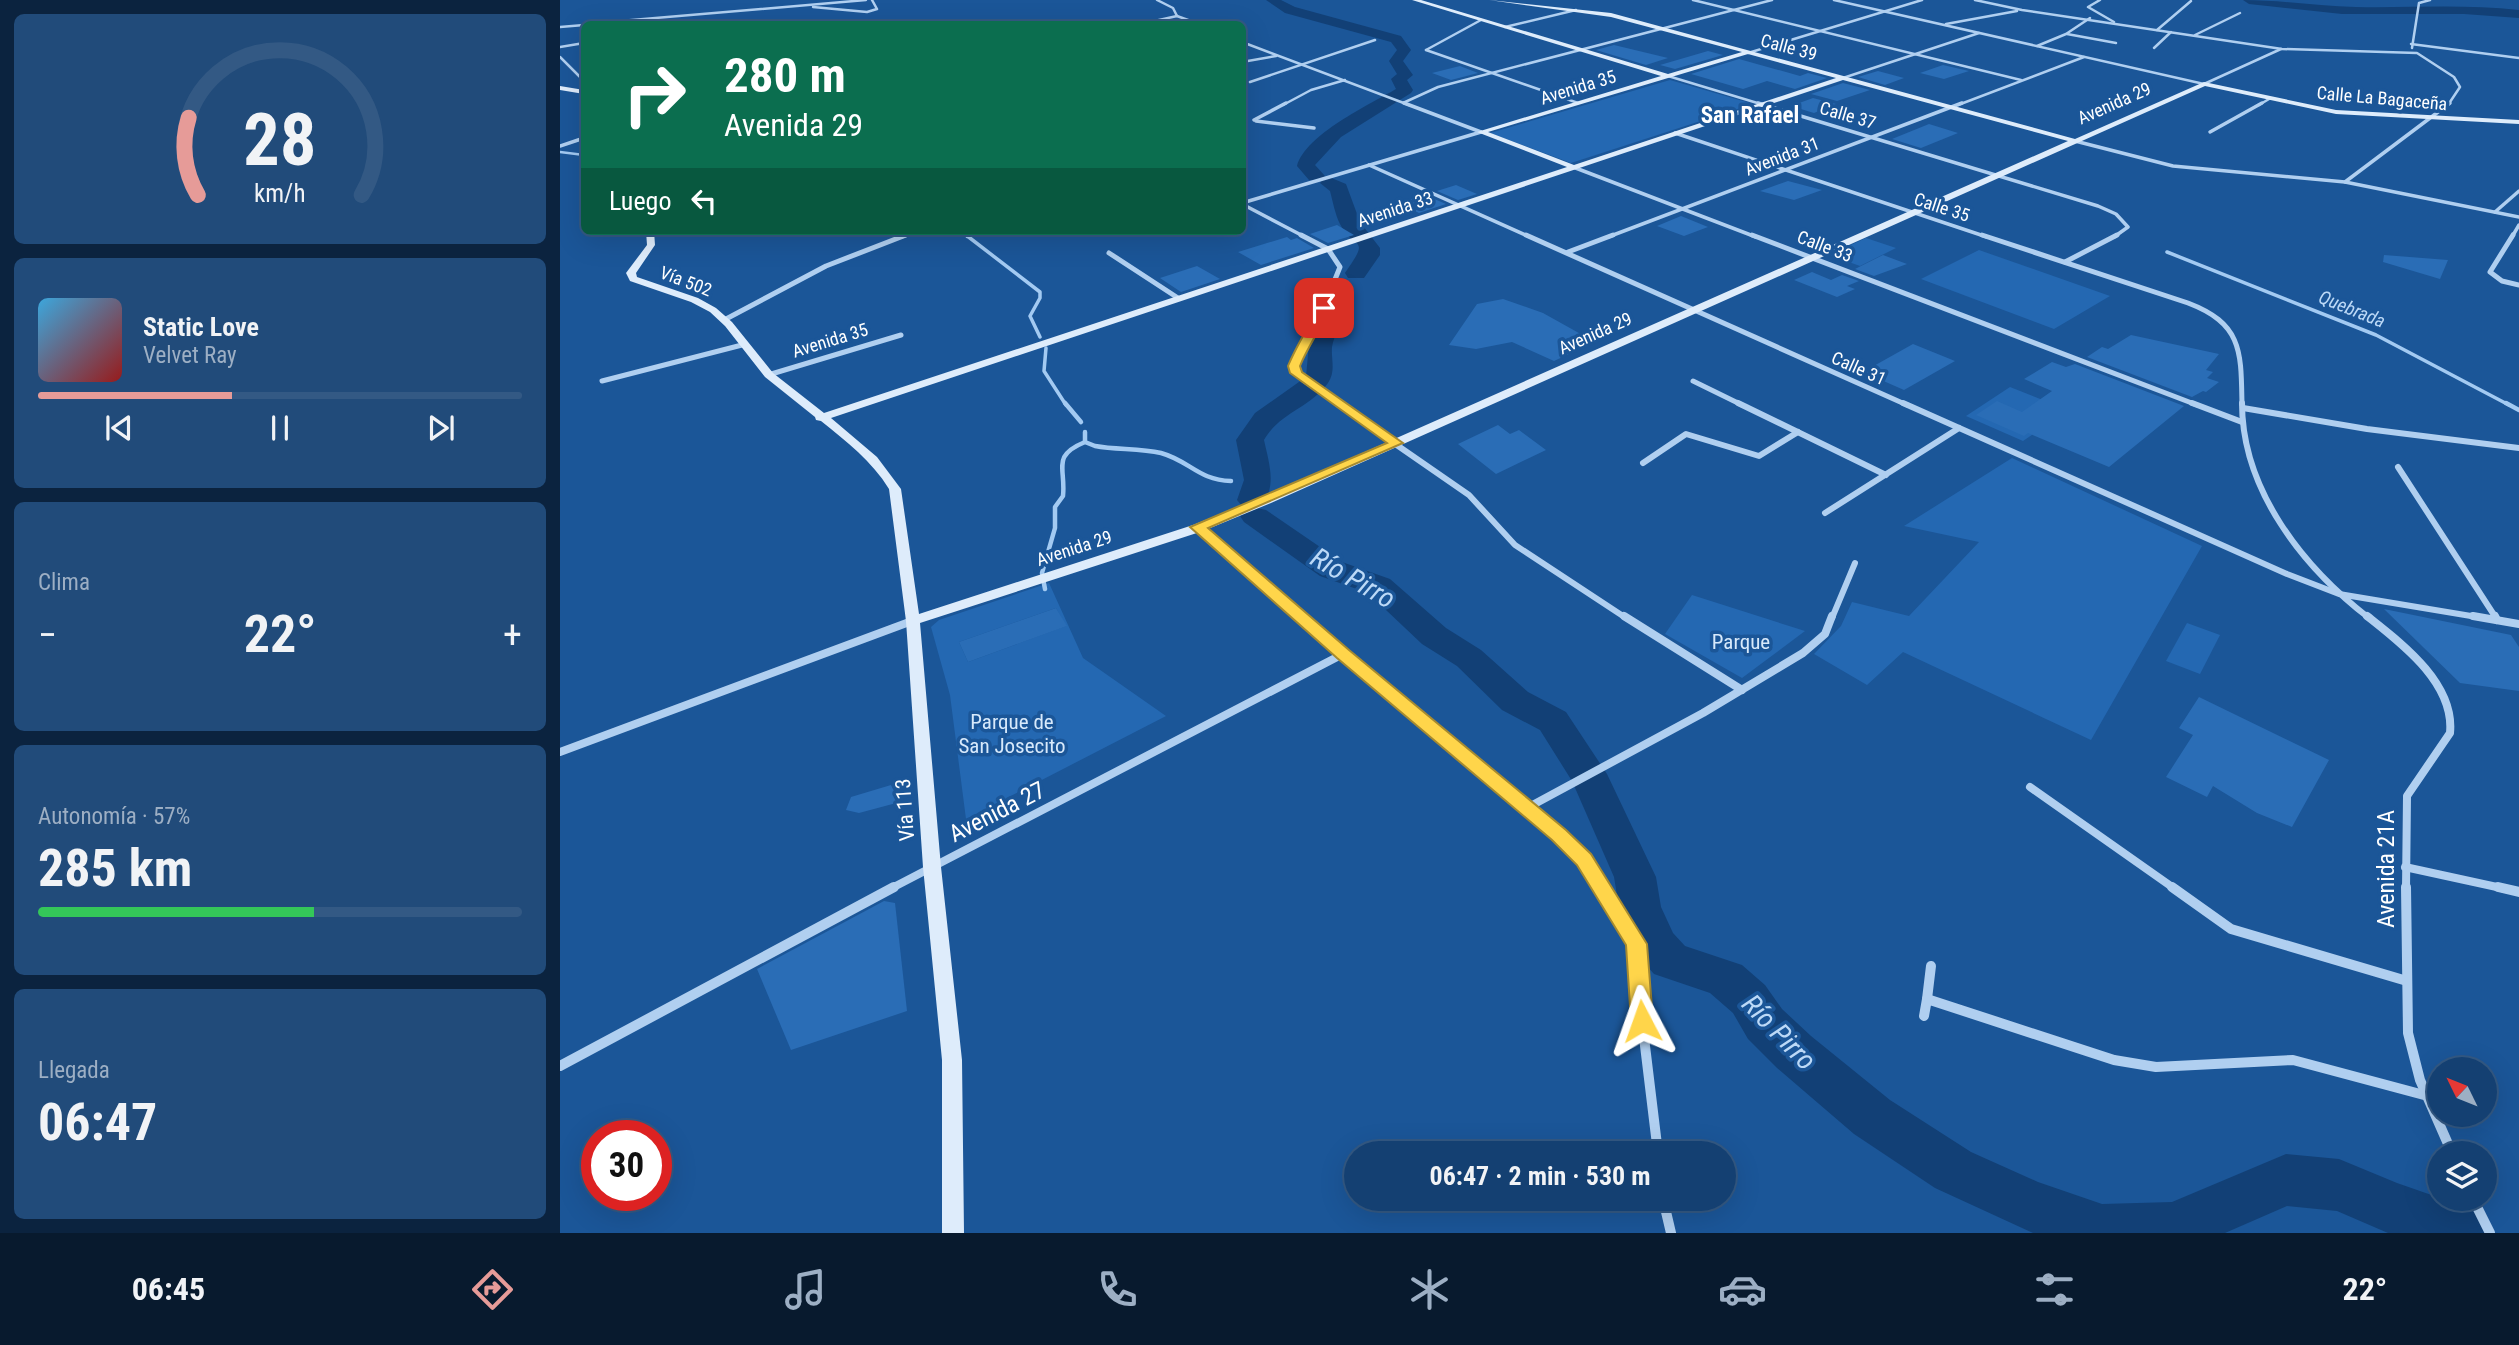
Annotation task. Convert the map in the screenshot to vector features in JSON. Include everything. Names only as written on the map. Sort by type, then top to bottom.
[{"type":"main road","name":"Calle 37","points":[[1415,0],[1668,76]]},
{"type":"main road","name":"Calle 39","points":[[1492,0],[1577,10],[1662,29],[2075,141]]},
{"type":"main road","name":"Avenida 35","points":[[1481,132],[1748,53]]},
{"type":"main road","name":"Avenida 33","points":[[820,418],[1843,78]]},
{"type":"main road","name":"Calle La Bagaceña","points":[[2204,84],[2336,112],[2519,122]]},
{"type":"main road","name":"Avenida 29","points":[[913,621],[1198,527],[1397,443],[2204,84]]},
{"type":"main road","points":[[560,88],[581,92]]},
{"type":"main road","name":"Calle 33","points":[[1481,132],[1573,167]]},
{"type":"main road","name":"Vía 502","points":[[650,235],[651,245],[631,274],[634,279],[711,308],[726,319],[743,345],[768,374],[820,418]]},
{"type":"main road","name":"Vía 113","points":[[820,418],[869,455],[890,478],[895,489],[913,621],[932,867],[953,1060],[953,1233]]},
{"type":"street","points":[[631,21],[866,0]]},
{"type":"street","points":[[810,5],[825,9],[867,12],[877,9],[872,0]]},
{"type":"street","points":[[1157,0],[1173,8],[1178,16]]},
{"type":"street","points":[[1693,0],[2022,80]]},
{"type":"street","points":[[1403,103],[1430,89],[1772,0]]},
{"type":"street","points":[[1834,0],[2204,84]]},
{"type":"street","name":"Avenida 35","points":[[1748,53],[1922,0]]},
{"type":"street","points":[[1975,0],[2022,10],[2090,18],[2281,49],[2417,53]]},
{"type":"street","points":[[2100,0],[2088,6],[2115,22]]},
{"type":"street","points":[[2345,182],[2458,94],[2460,84],[2412,50],[2419,3],[2430,0]]},
{"type":"street","points":[[2157,30],[2191,1]]},
{"type":"street","points":[[1505,27],[1577,10]]},
{"type":"street","points":[[1942,24],[2022,10]]},
{"type":"street","points":[[2195,36],[2239,13]]},
{"type":"street","points":[[1159,21],[1178,16],[1191,21]]},
{"type":"street","points":[[2036,46],[2066,34],[2090,18]]},
{"type":"street","points":[[1481,20],[1426,50],[1578,103]]},
{"type":"street","points":[[560,27],[581,24]]},
{"type":"street","points":[[2154,48],[2171,32]]},
{"type":"street","name":"Avenida 33","points":[[1843,78],[1980,33]]},
{"type":"street","points":[[2066,34],[2116,43]]},
{"type":"street","points":[[1250,82],[1374,40]]},
{"type":"street","points":[[560,47],[581,44]]},
{"type":"street","name":"Calle 33","points":[[1246,44],[1481,132]]},
{"type":"street","points":[[2412,44],[2519,58]]},
{"type":"street","name":"Avenida 29","points":[[2204,84],[2281,49]]},
{"type":"street","points":[[1246,61],[1279,56]]},
{"type":"street","points":[[560,57],[581,77]]},
{"type":"street","name":"Avenida 31","points":[[1568,252],[2084,57]]},
{"type":"street","name":"Calle 37","points":[[1668,76],[2000,175],[2101,208],[2125,220],[2128,227],[2126,231],[2065,262]]},
{"type":"street","points":[[1314,128],[1254,120],[1311,90],[1345,80]]},
{"type":"street","points":[[2210,132],[2269,99]]},
{"type":"street","name":"Avenida 35","points":[[1246,202],[1481,132]]},
{"type":"street","name":"Calle 35","points":[[1675,134],[2065,262],[2200,309],[2224,322],[2237,344],[2242,422],[2261,488],[2274,516],[2339,594]]},
{"type":"street","points":[[560,146],[581,139]]},
{"type":"street","points":[[2075,141],[2173,166],[2345,182],[2519,217]]},
{"type":"street","name":"Calle 31","points":[[1368,165],[1696,309],[2217,545],[2339,594]]},
{"type":"street","name":"Calle 33","points":[[1573,167],[2242,422]]},
{"type":"street","points":[[2495,212],[2519,191]]},
{"type":"street","points":[[1246,205],[1328,249],[1340,267],[1315,329],[1300,351],[1294,366],[1303,380],[1469,495],[1515,545],[1583,592],[1742,690]]},
{"type":"street","points":[[2519,225],[2490,272],[2502,281],[2519,285]]},
{"type":"street","points":[[726,319],[826,266],[907,235]]},
{"type":"street","points":[[1109,253],[1178,298]]},
{"type":"street","name":"Avenida 35","points":[[768,374],[901,335]]},
{"type":"street","points":[[602,381],[743,345]]},
{"type":"street","points":[[1693,381],[1886,475]]},
{"type":"street","points":[[2242,408],[2367,429],[2519,448]]},
{"type":"street","points":[[1825,513],[1959,428]]},
{"type":"street","points":[[1643,463],[1686,434],[1759,456],[1798,432]]},
{"type":"street","points":[[2399,467],[2497,620]]},
{"type":"street","points":[[1198,527],[1343,654],[1527,808],[1584,860],[1637,944],[1642,1021],[1657,1141]]},
{"type":"street","points":[[1527,808],[1703,713],[1803,653],[1825,634],[1855,563]]},
{"type":"street","points":[[2339,594],[2519,624]]},
{"type":"street","name":"Avenida 21A","points":[[2339,594],[2375,620],[2427,668],[2440,687],[2451,723],[2449,733],[2407,796],[2405,867],[2408,1033],[2411,1056],[2424,1095],[2446,1141]]},
{"type":"street","points":[[560,752],[913,621]]},
{"type":"street","name":"Avenida 27","points":[[560,1066],[932,867],[1343,654]]},
{"type":"street","points":[[2030,787],[2231,929],[2407,981]]},
{"type":"street","points":[[2405,867],[2519,892]]},
{"type":"street","points":[[1924,1016],[1931,966]]},
{"type":"street","points":[[1927,999],[2114,1060],[2156,1066],[2293,1060],[2424,1095]]},
{"type":"street","points":[[1666,1211],[1671,1233]]},
{"type":"street","points":[[2479,1211],[2490,1233]]},
{"type":"green space","points":[[1670,80],[1753,104],[1571,163],[1490,133]]},
{"type":"green space","points":[[1866,238],[1896,248],[1860,266],[1829,255]]},
{"type":"green space","points":[[1979,250],[2110,296],[2054,329],[1921,279]]},
{"type":"green space","points":[[2010,387],[2068,410],[2023,441],[1966,416]]},
{"type":"green space","points":[[2012,458],[2202,546],[2091,740],[1903,652],[1867,685],[1814,654],[1841,626],[1852,602],[1909,616],[1979,542],[1904,526]]},
{"type":"green space","name":"Parque de San Josecito","points":[[1049,583],[1083,658],[1166,716],[966,819],[950,695],[931,627],[939,620]],"holes":[[[1056,608],[1066,626],[968,662],[959,642]]]},
{"type":"green space","name":"Parque","points":[[1692,595],[1805,631],[1742,678],[1665,634]]},
{"type":"green space","points":[[2187,623],[2220,635],[2200,674],[2166,661]]},
{"type":"building","points":[[1614,45],[1668,58],[1646,65],[1596,50]]},
{"type":"building","points":[[1708,51],[1723,55],[1675,69],[1660,65]]},
{"type":"building","points":[[1739,59],[1800,76],[1808,73],[1827,78],[1795,89],[1767,81],[1743,89],[1691,74]]},
{"type":"building","points":[[1943,65],[1969,71],[1944,79],[1920,73]]},
{"type":"building","points":[[1460,66],[1478,73],[1451,80],[1432,73]]},
{"type":"building","points":[[1878,71],[1904,78],[1885,85],[1858,77]]},
{"type":"building","points":[[1843,83],[1870,90],[1837,101],[1811,94]]},
{"type":"building","points":[[1813,98],[1836,104],[1814,113],[1791,106]]},
{"type":"building","points":[[1929,124],[1958,133],[1921,148],[1892,139]]},
{"type":"building","points":[[1788,181],[1822,190],[1794,200],[1760,191]]},
{"type":"building","points":[[1456,185],[1477,194],[1458,200],[1437,191]]},
{"type":"building","points":[[1425,195],[1446,204],[1419,213],[1399,203]]},
{"type":"building","points":[[1681,216],[1708,227],[1684,236],[1657,226]]},
{"type":"building","points":[[1337,225],[1354,235],[1328,243],[1310,234]]},
{"type":"building","points":[[1287,237],[1291,240],[1297,238],[1314,248],[1261,265],[1238,252]]},
{"type":"building","points":[[1883,255],[1907,264],[1874,276],[1855,269]]},
{"type":"building","points":[[2384,255],[2448,260],[2440,279],[2383,262]]},
{"type":"building","points":[[1197,266],[1220,279],[1181,292],[1160,278]]},
{"type":"building","points":[[1812,272],[1831,280],[1842,275],[1859,281],[1847,286],[1855,289],[1837,297],[1794,280]]},
{"type":"building","points":[[1503,299],[1543,313],[1595,342],[1554,361],[1512,342],[1476,349],[1449,345],[1477,304]]},
{"type":"building","points":[[2131,335],[2219,354],[2206,370],[2213,372],[2207,378],[2219,382],[2206,392],[2192,397],[2087,357],[2102,347],[2108,349]]},
{"type":"building","points":[[1913,344],[1955,361],[1904,390],[1863,372]]},
{"type":"building","points":[[2052,362],[2066,367],[2075,364],[2184,406],[2109,467],[2028,433],[2024,436],[1976,415],[1997,401],[2022,412],[2052,391],[2024,379]]},
{"type":"building","points":[[1498,425],[1510,434],[1519,430],[1546,450],[1496,474],[1458,444]]},
{"type":"building","points":[[1056,608],[1067,626],[968,662],[959,642]]},
{"type":"building","points":[[2384,609],[2511,635],[2519,647],[2519,691],[2460,683]]},
{"type":"building","points":[[2199,697],[2329,760],[2292,827],[2257,813],[2213,786],[2207,797],[2166,777],[2193,735],[2179,728]]},
{"type":"building","points":[[891,785],[900,802],[859,813],[846,810],[851,797]]},
{"type":"building","points":[[884,901],[895,903],[907,1011],[791,1050],[757,969]]},
{"type":"waterway","name":"Río Pirro","points":[[1272,0],[1290,10],[1396,39],[1404,50],[1396,61],[1405,75],[1399,79],[1405,90],[1335,133],[1308,159],[1306,166],[1316,176]]},
{"type":"waterway","points":[[2249,0],[2342,10],[2464,10],[2519,14]]},
{"type":"waterway","points":[[560,152],[581,155]]},
{"type":"waterway","name":"Río Pirro","points":[[1329,183],[1339,188],[1350,224],[1360,235]]},
{"type":"waterway","name":"Quebrada","points":[[966,235],[1040,292],[1040,298],[1030,316],[1040,337]]},
{"type":"waterway","name":"Río Pirro","points":[[1356,273],[1369,255],[1370,248],[1366,242]]},
{"type":"waterway","name":"Quebrada","points":[[2167,252],[2376,335],[2509,405]]},
{"type":"waterway","name":"Río Pirro","points":[[1252,500],[1258,480],[1250,440],[1264,419],[1297,398],[1318,379],[1321,370],[1321,343],[1336,312]]},
{"type":"waterway","name":"Quebrada","points":[[1046,348],[1044,371],[1066,405]]},
{"type":"waterway","name":"Quebrada","points":[[1065,403],[1081,422]]},
{"type":"waterway","name":"Quebrada","points":[[2506,403],[2519,410]]},
{"type":"waterway","name":"Quebrada","points":[[1085,432],[1085,442]]},
{"type":"waterway","points":[[1045,589],[1042,573],[1055,528],[1055,507],[1063,496],[1062,464],[1068,452],[1085,442]]},
{"type":"waterway","name":"Quebrada","points":[[1085,442],[1095,446],[1161,453],[1202,474],[1231,481]]},
{"type":"waterway","name":"Quebrada","points":[[1249,484],[1257,487]]},
{"type":"waterway","name":"Río Pirro","points":[[1255,516],[1331,569],[1379,586],[1434,636],[1469,658],[1515,701],[1553,721],[1588,774],[1635,877],[1640,907],[1656,945],[1670,960],[1726,979],[1749,999],[1765,1024],[1794,1052],[1872,1117],[1953,1170],[2031,1206],[2102,1231],[2172,1229],[2286,1180],[2339,1185],[2394,1209],[2467,1233]]},
{"type":"district","name":"San Rafael","points":[[1750,115]]},
{"type":"route","points":[[1324,308],[1315,329],[1300,351],[1294,366],[1296,373],[1397,443],[1268,500],[1198,527],[1343,654],[1559,835],[1584,860],[1637,944],[1642,1021]]}]
